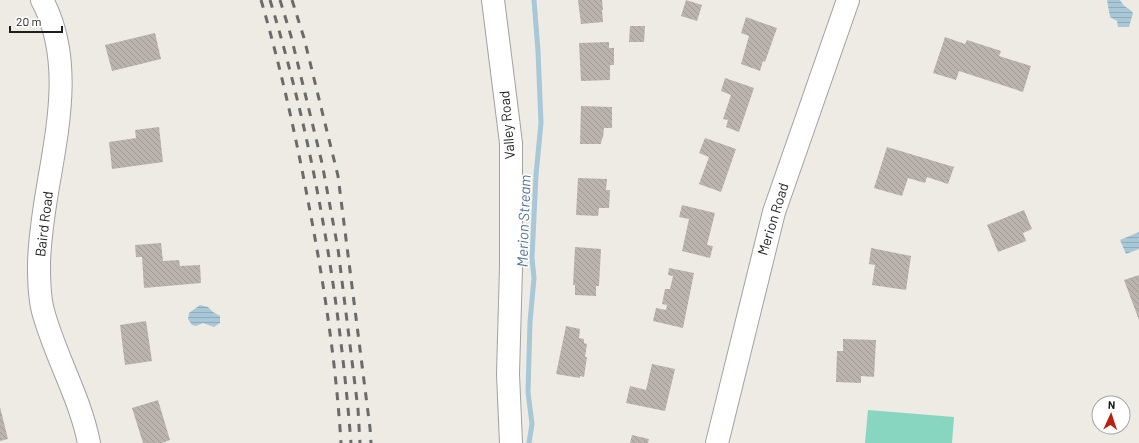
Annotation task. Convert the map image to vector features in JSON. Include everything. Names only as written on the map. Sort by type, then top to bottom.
[{"type":"street","name":"Baird Road","points":[[42,0],[49,13],[58,45],[61,79],[60,110],[40,240],[39,266],[43,310],[57,353],[77,400],[89,443]]},
{"type":"street","name":"Valley Road","points":[[493,0],[511,143],[508,374],[511,443]]},
{"type":"street","name":"Merion Road","points":[[717,443],[774,212],[848,0]]},
{"type":"green space","points":[[868,410],[954,417],[952,443],[865,443]]},
{"type":"water","points":[[1107,0],[1120,0],[1133,13],[1129,27],[1118,27],[1117,21],[1110,17]]},
{"type":"water","points":[[1139,232],[1139,249],[1126,254],[1120,240]]},
{"type":"water","points":[[200,305],[208,307],[220,316],[220,323],[214,327],[203,323],[196,326],[192,325],[188,319],[189,313]]},
{"type":"building","points":[[578,0],[602,0],[603,22],[581,24]]},
{"type":"building","points":[[686,0],[702,5],[697,21],[681,16]]},
{"type":"building","points":[[746,17],[777,28],[765,62],[763,61],[760,71],[741,64],[749,36],[741,33]]},
{"type":"building","points":[[630,26],[645,26],[644,42],[629,42]]},
{"type":"building","points":[[155,33],[161,59],[112,71],[105,45]]},
{"type":"building","points":[[945,37],[965,44],[967,40],[1001,51],[999,56],[1031,66],[1023,92],[959,71],[956,80],[933,73]]},
{"type":"building","points":[[609,42],[609,48],[614,48],[614,65],[610,65],[610,80],[581,81],[579,43]]},
{"type":"building","points":[[725,78],[754,88],[739,132],[726,127],[728,120],[723,119],[731,95],[721,91]]},
{"type":"building","points":[[581,106],[612,107],[612,128],[604,128],[601,144],[580,144]]},
{"type":"building","points":[[159,127],[163,162],[112,169],[109,142],[136,138],[135,130]]},
{"type":"building","points":[[705,138],[736,149],[721,192],[699,184],[709,157],[699,153]]},
{"type":"building","points":[[887,147],[954,167],[948,184],[927,177],[925,183],[908,178],[902,196],[874,188]]},
{"type":"building","points":[[578,178],[607,179],[606,190],[610,190],[609,208],[599,208],[598,216],[576,215]]},
{"type":"building","points":[[682,205],[715,213],[707,245],[713,246],[710,258],[682,251],[689,219],[679,217]]},
{"type":"building","points":[[1024,210],[1032,229],[1023,233],[1026,241],[998,252],[987,225]]},
{"type":"building","points":[[161,243],[163,261],[179,260],[180,266],[200,265],[201,283],[144,288],[142,257],[136,257],[135,245]]},
{"type":"building","points":[[575,247],[601,249],[599,286],[596,286],[596,296],[575,295],[575,285],[573,285]]},
{"type":"building","points":[[871,248],[911,256],[906,290],[872,285],[875,265],[869,264]]},
{"type":"building","points":[[669,268],[694,273],[683,328],[653,321],[656,308],[666,310],[667,305],[662,304],[665,289],[670,289],[673,276],[668,275]]},
{"type":"building","points":[[1139,275],[1139,320],[1124,280]]},
{"type":"building","points":[[146,321],[152,361],[125,365],[120,325]]},
{"type":"building","points":[[566,326],[580,329],[579,338],[584,339],[584,343],[587,344],[584,377],[580,376],[580,378],[556,374]]},
{"type":"building","points":[[843,339],[876,340],[874,377],[861,376],[861,383],[836,382],[837,351],[843,351]]},
{"type":"building","points":[[652,364],[675,369],[665,411],[626,403],[630,386],[646,390]]},
{"type":"building","points":[[158,400],[170,440],[162,443],[143,443],[132,408]]},
{"type":"building","points":[[0,407],[8,439],[0,441]]},
{"type":"building","points":[[632,435],[649,439],[648,443],[630,443]]},
{"type":"waterway","name":"Merion Stream","points":[[529,443],[532,424],[528,392],[530,322],[534,278],[532,258],[536,175],[541,123],[534,0]]},
{"type":"railway","points":[[261,0],[288,103],[314,235],[333,353],[341,443]]},
{"type":"railway","points":[[270,0],[286,54],[312,164],[332,275],[346,387],[351,443]]},
{"type":"railway","points":[[280,0],[291,36],[322,163],[338,249],[358,409],[360,443]]},
{"type":"railway","points":[[292,0],[304,38],[338,176],[371,443]]}]
